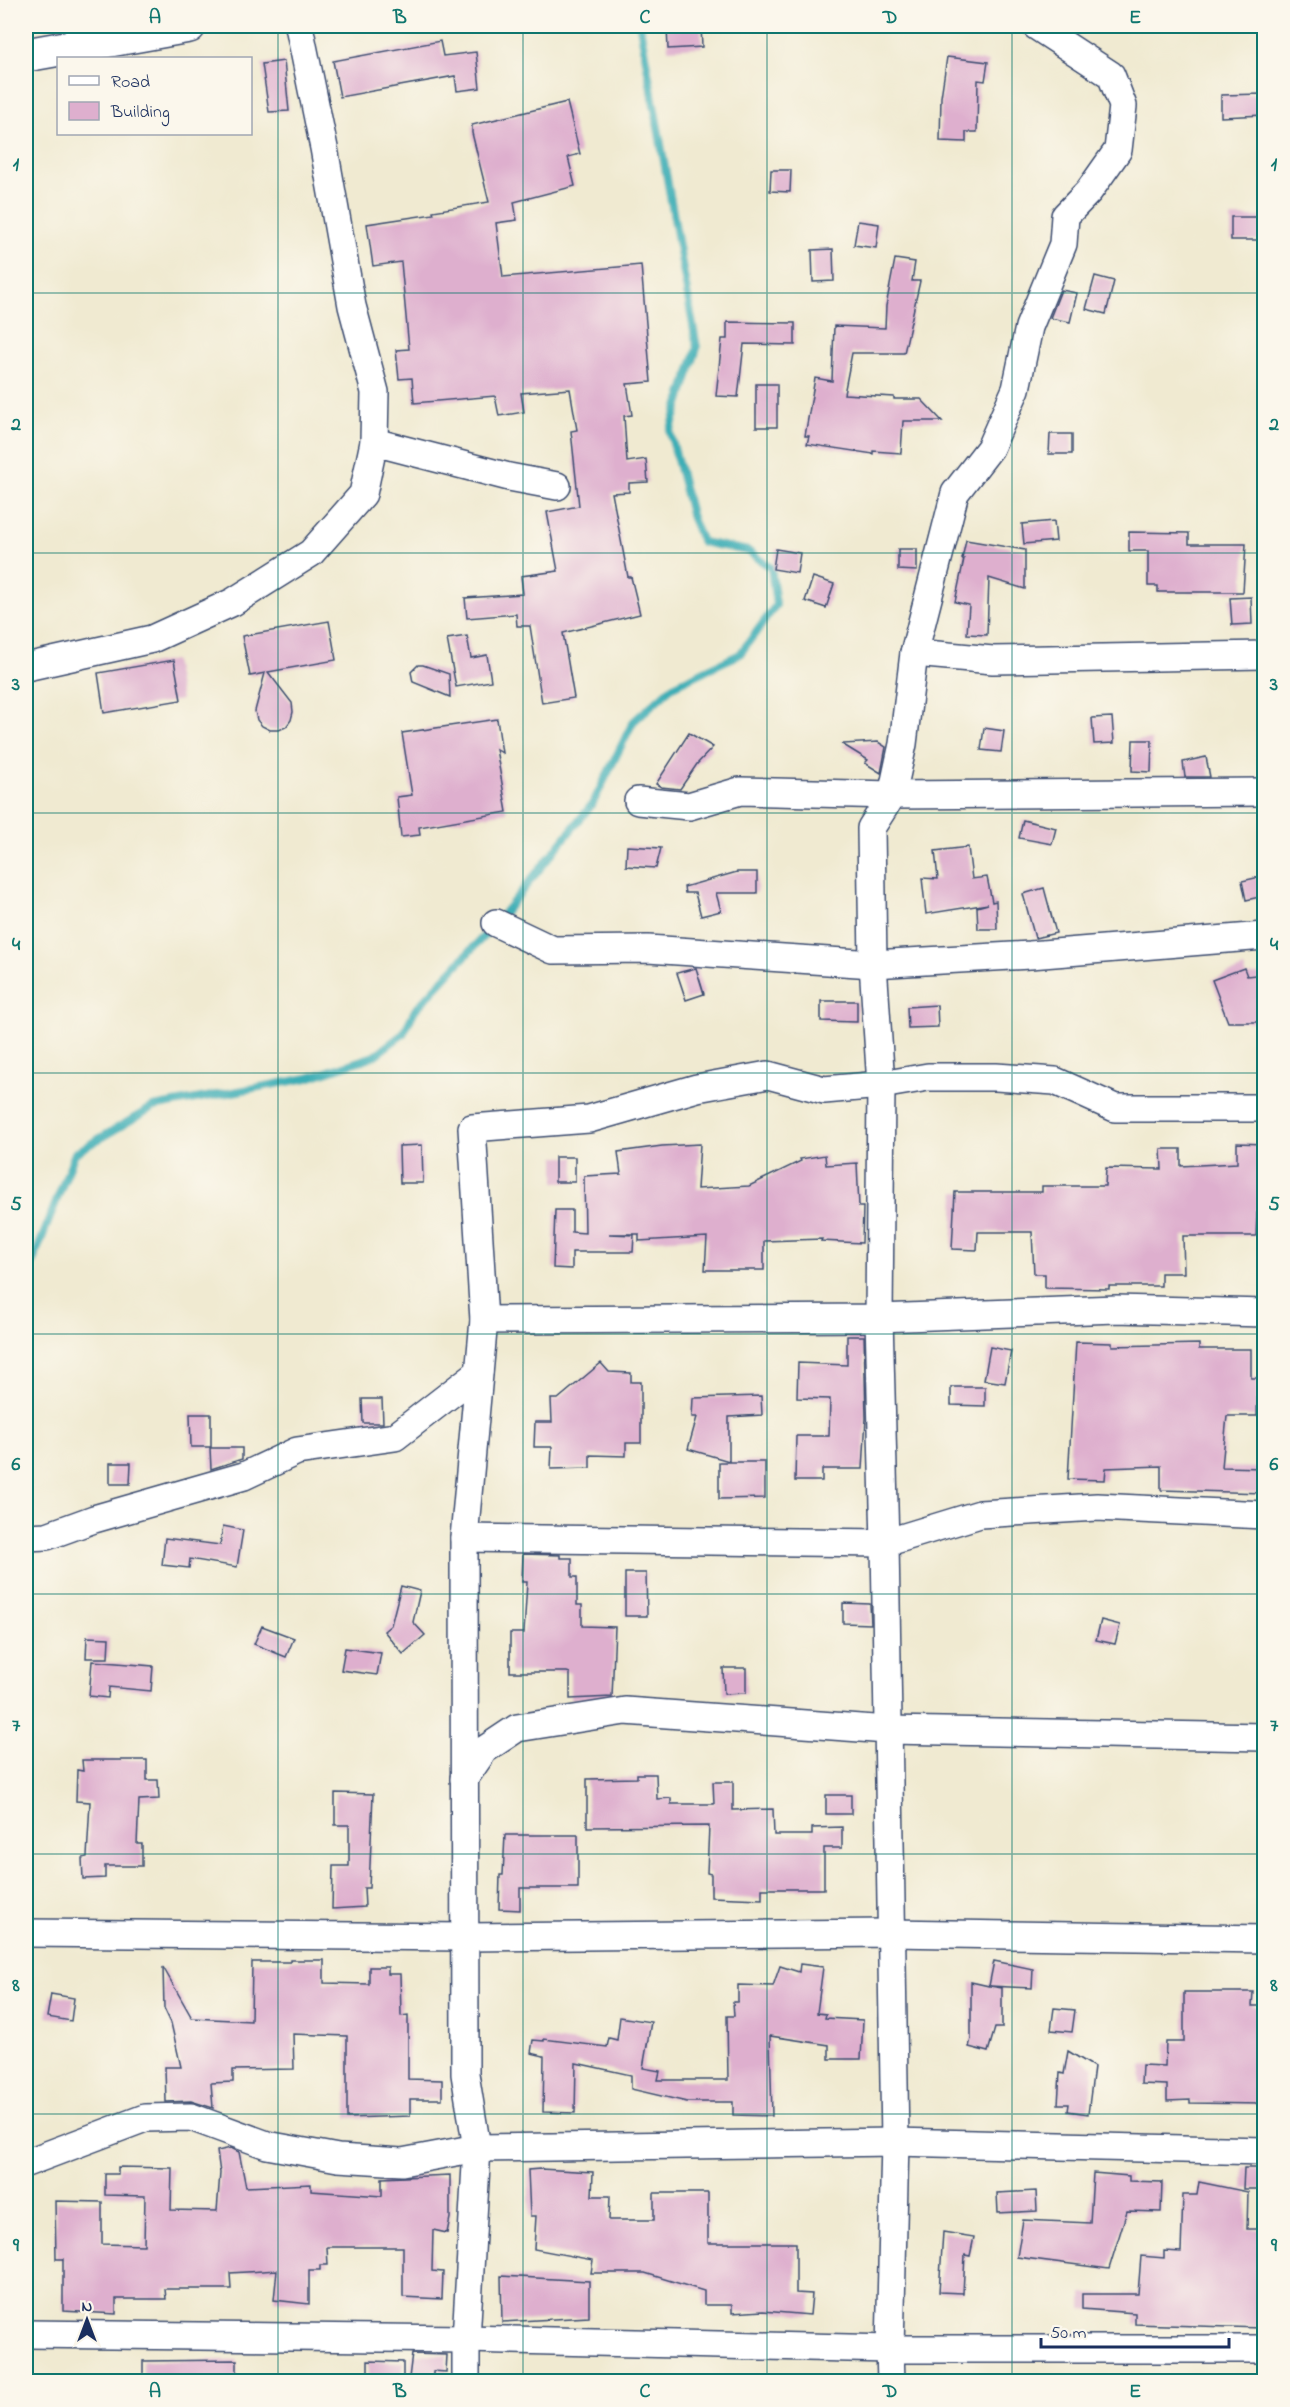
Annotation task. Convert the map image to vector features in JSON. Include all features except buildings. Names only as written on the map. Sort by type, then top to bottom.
[{"type":"highway","points":[[26,55],[189,26]]},
{"type":"street","points":[[26,667],[152,639],[233,602],[310,553],[363,494],[374,442],[375,392],[352,306],[324,148],[299,26]]},
{"type":"street","points":[[891,2382],[894,2142],[885,1543],[879,1318],[881,1085],[873,964],[871,828],[892,795],[903,744],[914,652],[955,493],[990,448],[1016,388],[1029,327],[1063,244],[1065,216],[1089,191],[1118,150],[1123,106],[1111,75],[1036,26]]},
{"type":"street","points":[[374,442],[509,477],[557,486]]},
{"type":"street","points":[[914,652],[993,660],[1264,655]]},
{"type":"street","points":[[638,801],[689,806],[740,791],[892,795],[1264,792]]},
{"type":"street","points":[[496,923],[553,950],[648,949],[873,964],[1030,956],[1264,936]]},
{"type":"street","points":[[466,2382],[466,2339],[477,2148],[465,2074],[464,1538],[484,1320],[472,1128],[589,1119],[697,1088],[768,1075],[824,1090],[881,1085],[928,1077],[996,1077],[1055,1081],[1115,1108],[1264,1108]]},
{"type":"street","points":[[484,1320],[677,1317],[879,1318],[1116,1309],[1264,1313]]},
{"type":"street","points":[[26,1537],[47,1536],[94,1519],[244,1476],[297,1451],[395,1437],[479,1372]]},
{"type":"street","points":[[464,1538],[885,1543],[980,1514],[1097,1507],[1264,1515]]},
{"type":"street","points":[[464,1779],[484,1750],[517,1728],[625,1711],[888,1730],[1264,1737]]},
{"type":"street","points":[[26,1933],[465,1937],[891,1933],[1264,1939]]},
{"type":"street","points":[[26,2163],[135,2121],[191,2117],[267,2145],[338,2158],[402,2162],[477,2148],[894,2142],[1264,2151]]},
{"type":"street","points":[[26,2334],[466,2339],[890,2349],[1264,2349]]},
{"type":"waterway","points":[[26,1279],[75,1153],[153,1107],[308,1078],[374,1056],[403,1034],[415,1010],[496,923],[593,803],[633,722],[673,686],[740,654],[776,605],[771,568],[748,551],[702,542],[692,518],[670,432],[697,348],[640,26]]}]
